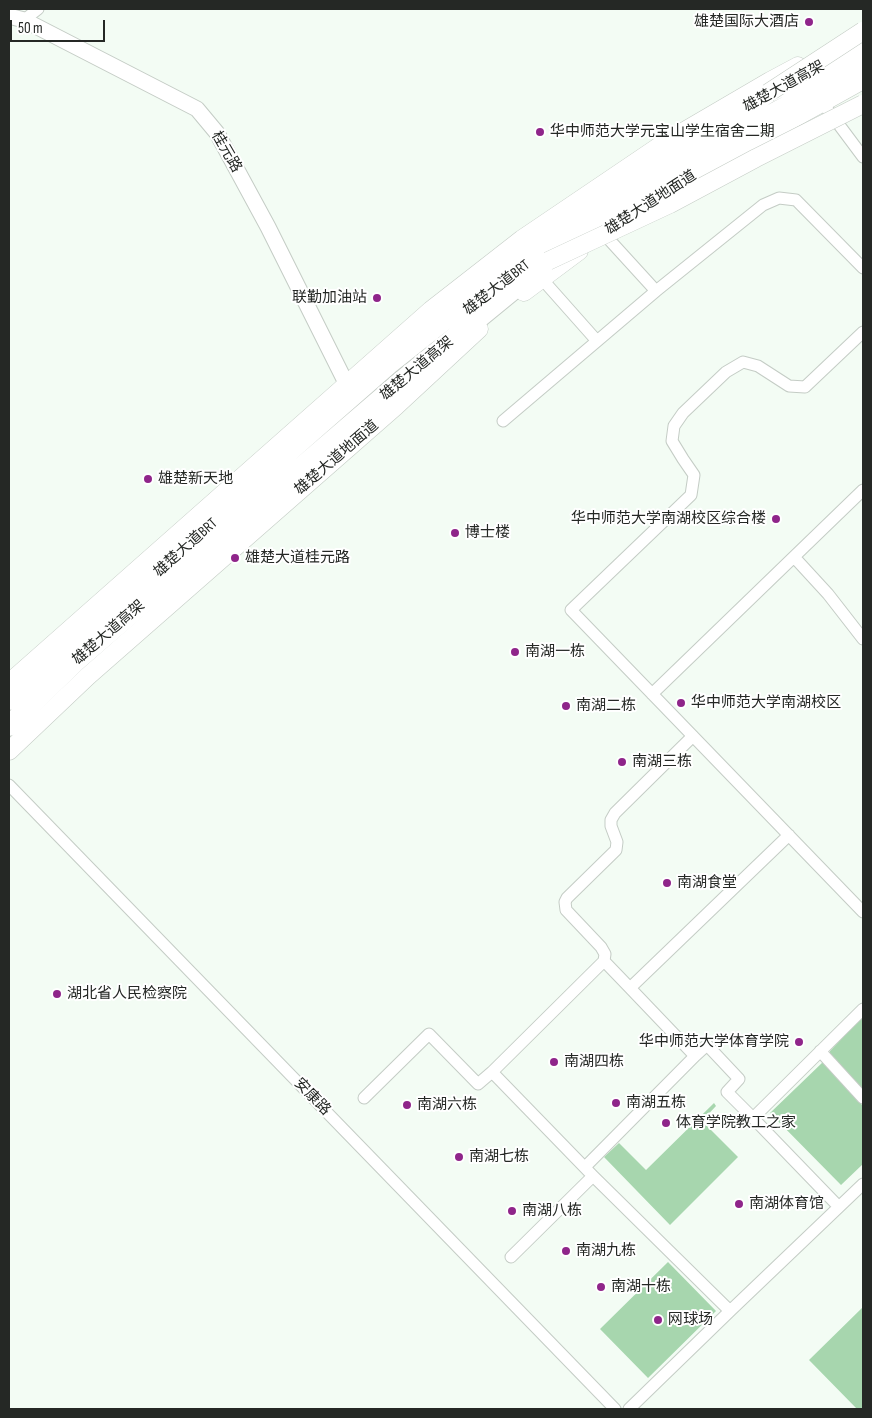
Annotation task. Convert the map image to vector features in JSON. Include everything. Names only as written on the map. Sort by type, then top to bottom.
[{"type":"highway","name":"雄楚大道高架","points":[[9,700],[76,638],[396,358],[533,250],[668,156],[863,44]]},
{"type":"highway","name":"雄楚大道高架","points":[[9,726],[75,662],[398,384],[545,270],[669,178],[761,120],[863,65]]},
{"type":"main road","points":[[9,683],[431,310],[522,240],[664,143],[770,80],[863,32]]},
{"type":"main road","points":[[771,98],[863,32]]},
{"type":"main road","name":"雄楚大道地面道","points":[[9,751],[88,676],[396,406],[545,270],[604,234],[687,178],[863,80]]},
{"type":"main road","points":[[545,270],[756,158],[863,104]]},
{"type":"street","points":[[24,20],[38,9]]},
{"type":"street","name":"桂元路","points":[[9,16],[24,20],[197,109],[222,141],[268,227],[347,385]]},
{"type":"street","points":[[822,102],[863,156]]},
{"type":"street","points":[[503,421],[656,291],[763,205],[779,198],[796,200],[863,268]]},
{"type":"street","points":[[604,234],[656,291]]},
{"type":"street","points":[[545,270],[597,341]]},
{"type":"street","points":[[863,332],[805,387],[789,386],[758,366],[743,362],[726,372],[683,413],[674,426],[672,441],[694,475],[691,495],[597,593],[571,610],[863,912]]},
{"type":"street","points":[[652,694],[863,490]]},
{"type":"street","points":[[794,557],[828,594],[863,639]]},
{"type":"street","points":[[364,1098],[429,1034],[478,1084],[604,961],[605,954],[601,947],[566,910],[565,902],[616,850],[617,842],[611,826],[611,820],[615,813],[693,736]]},
{"type":"street","name":"安康路","points":[[9,785],[616,1409]]},
{"type":"street","points":[[630,988],[789,835]]},
{"type":"street","points":[[854,903],[863,894]]},
{"type":"street","points":[[604,961],[695,1056]]},
{"type":"street","points":[[753,1118],[863,1009]]},
{"type":"street","points":[[511,1257],[707,1045],[739,1079],[727,1092],[839,1207]]},
{"type":"street","points":[[820,1051],[863,1098]]},
{"type":"street","points":[[492,1072],[730,1311]]},
{"type":"street","points":[[629,1409],[863,1184]]},
{"type":"lane","points":[[771,98],[830,71]]},
{"type":"lane","name":"雄楚大道BRT","points":[[117,612],[234,504],[393,369],[462,315]]},
{"type":"green space","points":[[863,1016],[863,1091],[830,1055],[830,1051]]},
{"type":"green space","points":[[823,1062],[863,1106],[863,1164],[841,1185],[770,1113]]},
{"type":"green space","points":[[714,1103],[716,1106],[702,1121],[738,1157],[670,1225],[604,1157],[619,1143],[646,1170]]},
{"type":"green space","name":"网球场","points":[[668,1262],[716,1311],[648,1378],[600,1329]]},
{"type":"green space","points":[[863,1307],[863,1409],[857,1409],[809,1360]]},
{"type":"place","name":"雄楚国际大酒店","points":[[809,22]]},
{"type":"place","name":"华中师范大学元宝山学生宿舍二期","points":[[540,132]]},
{"type":"place","name":"联勤加油站","points":[[377,298]]},
{"type":"place","name":"雄楚新天地","points":[[148,479]]},
{"type":"place","name":"华中师范大学南湖校区综合楼","points":[[776,519]]},
{"type":"place","name":"博士楼","points":[[455,533]]},
{"type":"place","name":"雄楚大道桂元路","points":[[235,558]]},
{"type":"place","name":"南湖一栋","points":[[515,652]]},
{"type":"place","name":"华中师范大学南湖校区","points":[[681,703]]},
{"type":"place","name":"南湖二栋","points":[[566,706]]},
{"type":"place","name":"南湖三栋","points":[[622,762]]},
{"type":"place","name":"南湖食堂","points":[[667,883]]},
{"type":"place","name":"湖北省人民检察院","points":[[57,994]]},
{"type":"place","name":"华中师范大学体育学院","points":[[799,1042]]},
{"type":"place","name":"南湖四栋","points":[[554,1062]]},
{"type":"place","name":"南湖五栋","points":[[616,1103]]},
{"type":"place","name":"南湖六栋","points":[[407,1105]]},
{"type":"place","name":"体育学院教工之家","points":[[666,1123]]},
{"type":"place","name":"南湖七栋","points":[[459,1157]]},
{"type":"place","name":"南湖体育馆","points":[[739,1204]]},
{"type":"place","name":"南湖八栋","points":[[512,1211]]},
{"type":"place","name":"南湖九栋","points":[[566,1251]]},
{"type":"place","name":"南湖十栋","points":[[601,1287]]},
{"type":"place","name":"网球场","points":[[658,1320]]}]
